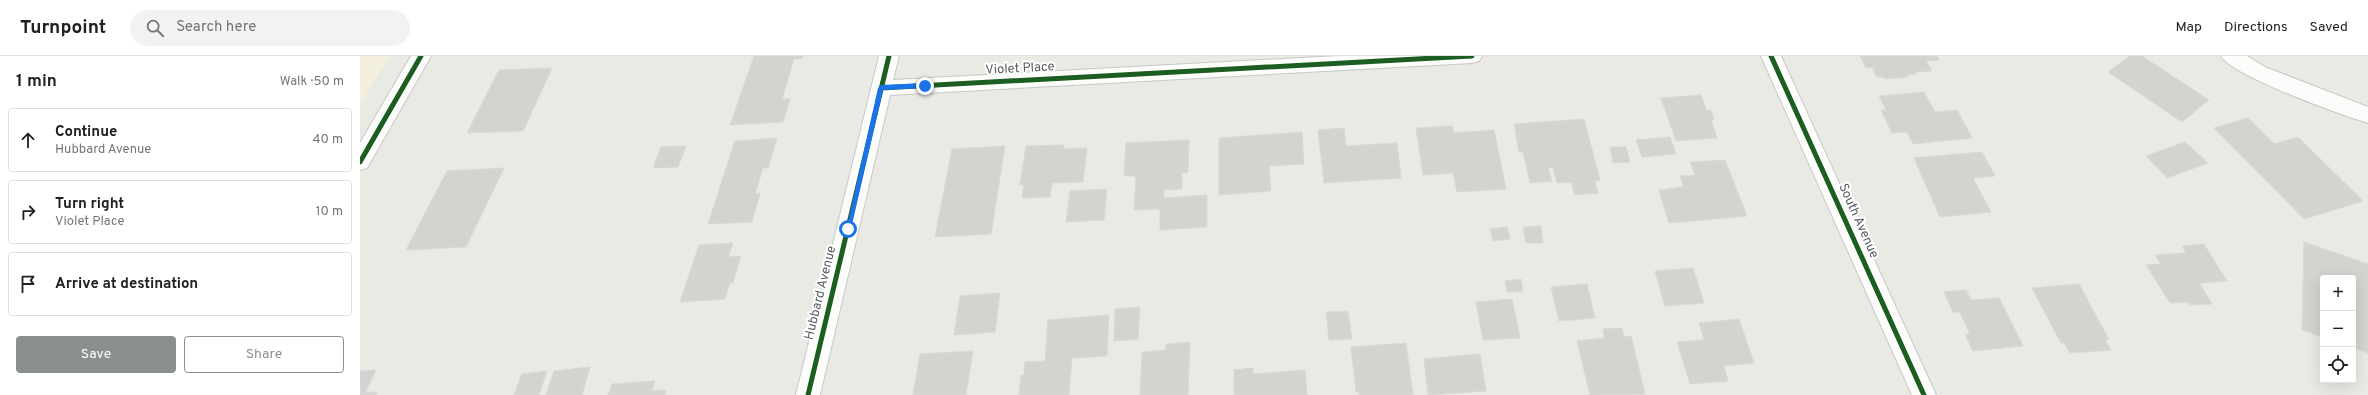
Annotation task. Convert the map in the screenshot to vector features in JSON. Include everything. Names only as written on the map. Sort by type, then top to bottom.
[{"type":"street","points":[[360,162],[421,56]]},
{"type":"street","name":"Hubbard Avenue","points":[[808,395],[889,56]]},
{"type":"street","name":"Violet Place","points":[[881,88],[1472,56]]},
{"type":"street","name":"South Avenue","points":[[1771,56],[1924,395]]},
{"type":"street","points":[[2231,56],[2258,72],[2368,115]]},
{"type":"shaded area","points":[[360,56],[389,56],[360,105]]},
{"type":"building","points":[[754,56],[803,56],[802,59],[794,59],[782,99],[790,99],[783,122],[730,125]]},
{"type":"building","points":[[1860,56],[1937,56],[1939,60],[1926,61],[1932,71],[1915,72],[1916,74],[1907,75],[1908,77],[1885,79],[1884,77],[1877,77],[1872,67],[1866,68]]},
{"type":"building","points":[[2130,56],[2142,56],[2209,100],[2182,122],[2108,72]]},
{"type":"building","points":[[552,68],[523,131],[467,133],[499,70]]},
{"type":"building","points":[[1924,92],[1935,112],[1957,110],[1972,138],[1913,144],[1907,132],[1892,133],[1881,110],[1886,110],[1879,96]]},
{"type":"building","points":[[1701,95],[1707,111],[1711,110],[1714,120],[1711,120],[1717,138],[1676,141],[1661,98]]},
{"type":"building","points":[[2248,118],[2274,144],[2298,137],[2363,201],[2304,219],[2214,128]]},
{"type":"building","points":[[1584,119],[1600,180],[1595,181],[1598,193],[1575,195],[1571,182],[1557,183],[1553,167],[1548,168],[1552,181],[1530,183],[1523,152],[1519,152],[1514,124]]},
{"type":"building","points":[[1452,126],[1454,133],[1494,130],[1506,189],[1457,192],[1453,173],[1423,175],[1416,128]]},
{"type":"building","points":[[1344,128],[1346,146],[1397,143],[1401,178],[1324,183],[1318,130]]},
{"type":"building","points":[[1302,132],[1304,164],[1269,166],[1271,191],[1219,195],[1219,138]]},
{"type":"building","points":[[1670,137],[1676,154],[1642,157],[1636,140]]},
{"type":"building","points":[[777,138],[768,168],[763,168],[755,194],[760,193],[752,222],[708,224],[735,141]]},
{"type":"building","points":[[1189,140],[1188,172],[1182,173],[1182,189],[1164,190],[1164,198],[1207,195],[1207,227],[1160,230],[1160,209],[1134,210],[1136,176],[1124,176],[1126,143]]},
{"type":"building","points":[[2185,142],[2208,163],[2167,178],[2146,156]]},
{"type":"building","points":[[1064,145],[1064,149],[1087,148],[1083,182],[1052,183],[1050,197],[1022,198],[1024,185],[1020,185],[1026,146]]},
{"type":"building","points":[[686,146],[678,167],[653,168],[661,147]]},
{"type":"building","points":[[1005,146],[991,234],[935,237],[952,149]]},
{"type":"building","points":[[1610,147],[1626,147],[1630,162],[1613,163]]},
{"type":"building","points":[[1982,152],[1995,176],[1973,178],[1991,212],[1940,217],[1914,158]]},
{"type":"building","points":[[1725,160],[1747,216],[1669,223],[1659,190],[1684,187],[1680,176],[1695,175],[1690,162]]},
{"type":"building","points":[[504,168],[466,247],[406,250],[447,171]]},
{"type":"building","points":[[1107,189],[1104,220],[1066,222],[1070,191]]},
{"type":"building","points":[[1541,226],[1543,243],[1526,243],[1523,227]]},
{"type":"building","points":[[1507,227],[1510,239],[1493,241],[1490,229]]},
{"type":"building","points":[[2304,242],[2368,264],[2368,353],[2356,349],[2356,275],[2320,275],[2320,336],[2302,330]]},
{"type":"building","points":[[733,243],[728,257],[741,256],[733,283],[730,283],[725,299],[680,302],[699,245]]},
{"type":"building","points":[[2204,244],[2227,281],[2199,283],[2212,304],[2190,305],[2188,302],[2170,303],[2146,265],[2161,264],[2155,255],[2186,253],[2182,246]]},
{"type":"building","points":[[1693,268],[1704,303],[1665,306],[1655,271]]},
{"type":"building","points":[[1521,279],[1523,291],[1507,292],[1505,281]]},
{"type":"building","points":[[1587,284],[1595,318],[1559,321],[1551,287]]},
{"type":"building","points":[[2079,284],[2109,340],[2105,340],[2111,350],[2070,353],[2064,343],[2061,343],[2032,288]]},
{"type":"building","points":[[1966,290],[1971,300],[1999,298],[2023,346],[1973,351],[1965,334],[1970,334],[1960,312],[1953,312],[1944,292]]},
{"type":"building","points":[[1000,293],[995,332],[954,335],[960,296]]},
{"type":"building","points":[[1512,299],[1520,338],[1483,340],[1476,302]]},
{"type":"building","points":[[1140,307],[1138,339],[1114,341],[1115,309]]},
{"type":"building","points":[[1348,311],[1352,339],[1329,340],[1326,312]]},
{"type":"building","points":[[1109,315],[1107,356],[1072,358],[1069,395],[1019,395],[1021,375],[1024,375],[1025,362],[1045,361],[1048,320]]},
{"type":"building","points":[[1739,319],[1754,363],[1724,366],[1728,381],[1690,384],[1677,342],[1704,340],[1699,323]]},
{"type":"building","points":[[1622,328],[1624,337],[1631,336],[1645,394],[1590,395],[1577,341],[1604,338],[1603,329]]},
{"type":"building","points":[[1190,342],[1188,395],[1140,395],[1142,352],[1166,350],[1166,344]]},
{"type":"building","points":[[1406,343],[1413,395],[1359,395],[1359,392],[1356,392],[1351,347]]},
{"type":"building","points":[[973,351],[966,395],[913,395],[920,354]]},
{"type":"building","points":[[1480,354],[1486,391],[1428,395],[1424,359]]},
{"type":"building","points":[[590,367],[582,395],[546,395],[554,371]]},
{"type":"building","points":[[1253,368],[1253,374],[1305,370],[1307,395],[1234,395],[1234,370]]},
{"type":"building","points":[[376,370],[365,393],[377,392],[376,395],[360,395],[360,371]]},
{"type":"building","points":[[547,371],[539,395],[514,395],[522,374]]},
{"type":"building","points":[[655,381],[652,391],[666,390],[665,395],[608,395],[612,384]]},
{"type":"cycle path","points":[[360,162],[421,56]]},
{"type":"cycle path","points":[[808,395],[889,56]]},
{"type":"cycle path","points":[[881,88],[1472,56]]},
{"type":"cycle path","points":[[1771,56],[1924,395]]},
{"type":"route","points":[[848,229],[881,88],[925,86]]}]
